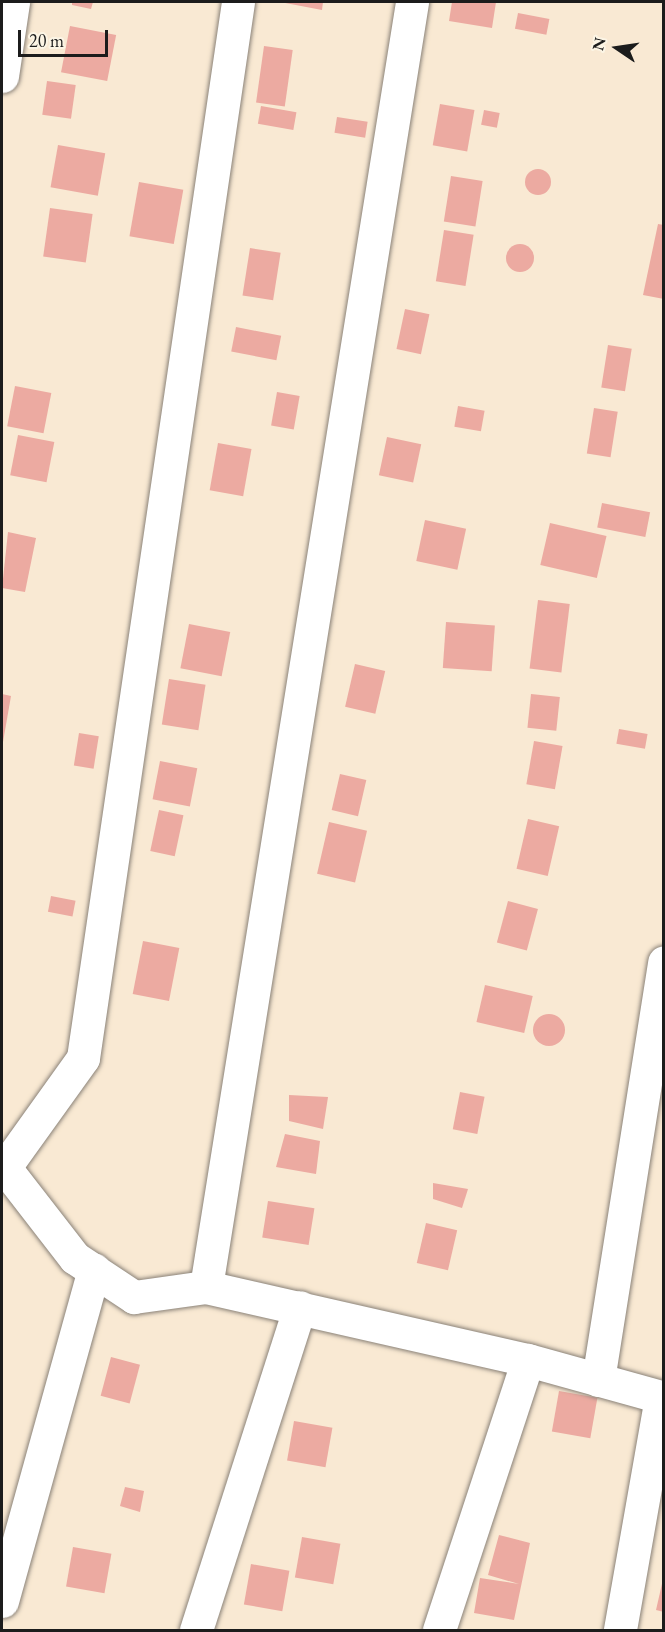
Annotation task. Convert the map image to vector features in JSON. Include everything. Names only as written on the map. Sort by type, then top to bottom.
[{"type":"street","points":[[2,76],[13,2]]},
{"type":"street","points":[[238,2],[83,1058],[3,1166],[75,1258],[134,1297],[206,1287],[528,1360],[660,1397],[620,1630]]},
{"type":"street","points":[[206,1287],[412,2]]},
{"type":"street","points":[[598,1380],[663,962]]},
{"type":"street","points":[[2,1601],[94,1270]]},
{"type":"street","points":[[196,1630],[300,1307]]},
{"type":"street","points":[[440,1630],[528,1360]]},
{"type":"building","points":[[72,2],[93,2],[91,9],[72,5]]},
{"type":"building","points":[[280,2],[323,2],[322,10]]},
{"type":"building","points":[[452,2],[496,2],[492,28],[449,21]]},
{"type":"building","points":[[518,13],[549,19],[546,35],[515,29]]},
{"type":"building","points":[[70,26],[116,35],[107,81],[61,72]]},
{"type":"building","points":[[264,46],[293,50],[285,106],[256,102]]},
{"type":"building","points":[[47,81],[76,85],[71,119],[42,115]]},
{"type":"building","points":[[440,104],[474,110],[467,151],[433,145]]},
{"type":"building","points":[[261,106],[296,112],[293,130],[258,124]]},
{"type":"building","points":[[484,110],[500,113],[497,128],[481,125]]},
{"type":"building","points":[[337,117],[368,122],[365,138],[334,133]]},
{"type":"building","points":[[58,145],[105,153],[98,196],[51,187]]},
{"type":"building","points":[[538,169],[547,173],[551,182],[547,191],[538,195],[529,191],[525,182],[529,173]]},
{"type":"building","points":[[451,176],[483,181],[475,226],[444,221]]},
{"type":"building","points":[[139,182],[183,190],[174,244],[129,236]]},
{"type":"building","points":[[50,208],[93,214],[86,263],[43,257]]},
{"type":"building","points":[[658,224],[664,225],[664,299],[643,295]]},
{"type":"building","points":[[444,230],[474,235],[465,286],[436,281]]},
{"type":"building","points":[[520,244],[530,248],[534,258],[530,268],[520,272],[510,268],[506,258],[510,248]]},
{"type":"building","points":[[250,248],[281,253],[273,300],[242,295]]},
{"type":"building","points":[[405,309],[429,314],[421,354],[396,349]]},
{"type":"building","points":[[236,327],[281,336],[276,360],[231,352]]},
{"type":"building","points":[[608,345],[632,349],[625,391],[601,387]]},
{"type":"building","points":[[15,386],[51,393],[43,433],[7,426]]},
{"type":"building","points":[[277,392],[300,396],[294,429],[271,425]]},
{"type":"building","points":[[458,406],[485,411],[481,431],[454,427]]},
{"type":"building","points":[[594,408],[618,412],[611,457],[587,453]]},
{"type":"building","points":[[18,435],[54,442],[46,482],[10,475]]},
{"type":"building","points":[[387,437],[421,444],[413,482],[379,475]]},
{"type":"building","points":[[218,443],[251,449],[243,496],[210,490]]},
{"type":"building","points":[[602,503],[650,512],[645,537],[597,528]]},
{"type":"building","points":[[425,520],[466,529],[457,570],[416,561]]},
{"type":"building","points":[[550,523],[607,536],[597,578],[540,565]]},
{"type":"building","points":[[8,532],[36,538],[25,592],[2,588]]},
{"type":"building","points":[[538,600],[570,604],[561,672],[530,668]]},
{"type":"building","points":[[446,622],[495,625],[492,671],[443,668]]},
{"type":"building","points":[[189,624],[230,632],[222,676],[180,668]]},
{"type":"building","points":[[355,664],[385,671],[375,714],[345,707]]},
{"type":"building","points":[[169,679],[206,685],[198,730],[162,724]]},
{"type":"building","points":[[2,694],[11,696],[3,742],[2,741]]},
{"type":"building","points":[[531,694],[560,697],[556,731],[527,728]]},
{"type":"building","points":[[619,729],[648,734],[645,749],[616,744]]},
{"type":"building","points":[[79,733],[99,736],[94,769],[74,766]]},
{"type":"building","points":[[534,741],[563,746],[555,789],[526,784]]},
{"type":"building","points":[[160,761],[197,768],[190,807],[153,799]]},
{"type":"building","points":[[340,774],[366,780],[358,816],[332,810]]},
{"type":"building","points":[[159,810],[183,815],[175,856],[150,851]]},
{"type":"building","points":[[528,819],[559,826],[548,876],[517,869]]},
{"type":"building","points":[[329,822],[367,831],[355,882],[317,874]]},
{"type":"building","points":[[51,896],[76,901],[72,916],[48,912]]},
{"type":"building","points":[[508,901],[538,909],[527,951],[497,943]]},
{"type":"building","points":[[143,941],[179,948],[169,1001],[133,994]]},
{"type":"building","points":[[485,985],[533,996],[524,1033],[476,1022]]},
{"type":"building","points":[[549,1014],[560,1019],[565,1030],[560,1041],[549,1046],[538,1041],[533,1030],[538,1019]]},
{"type":"building","points":[[460,1092],[485,1097],[477,1134],[453,1129]]},
{"type":"building","points":[[289,1095],[328,1097],[323,1129],[289,1121]]},
{"type":"building","points":[[285,1134],[320,1141],[316,1174],[276,1167]]},
{"type":"building","points":[[433,1183],[468,1189],[462,1208],[433,1199]]},
{"type":"building","points":[[268,1201],[314,1208],[309,1245],[262,1238]]},
{"type":"building","points":[[426,1223],[457,1230],[448,1270],[417,1263]]},
{"type":"building","points":[[111,1357],[140,1365],[130,1403],[101,1396]]},
{"type":"building","points":[[559,1391],[597,1398],[590,1438],[552,1431]]},
{"type":"building","points":[[294,1421],[332,1428],[325,1467],[287,1460]]},
{"type":"building","points":[[125,1487],[144,1491],[140,1512],[120,1506]]},
{"type":"building","points":[[499,1535],[530,1543],[514,1620],[474,1613],[480,1578],[519,1584],[488,1575]]},
{"type":"building","points":[[302,1537],[340,1544],[333,1584],[295,1577]]},
{"type":"building","points":[[73,1547],[111,1554],[104,1593],[66,1586]]},
{"type":"building","points":[[251,1564],[289,1571],[282,1611],[244,1604]]},
{"type":"building","points":[[664,1575],[664,1612],[656,1610]]}]
